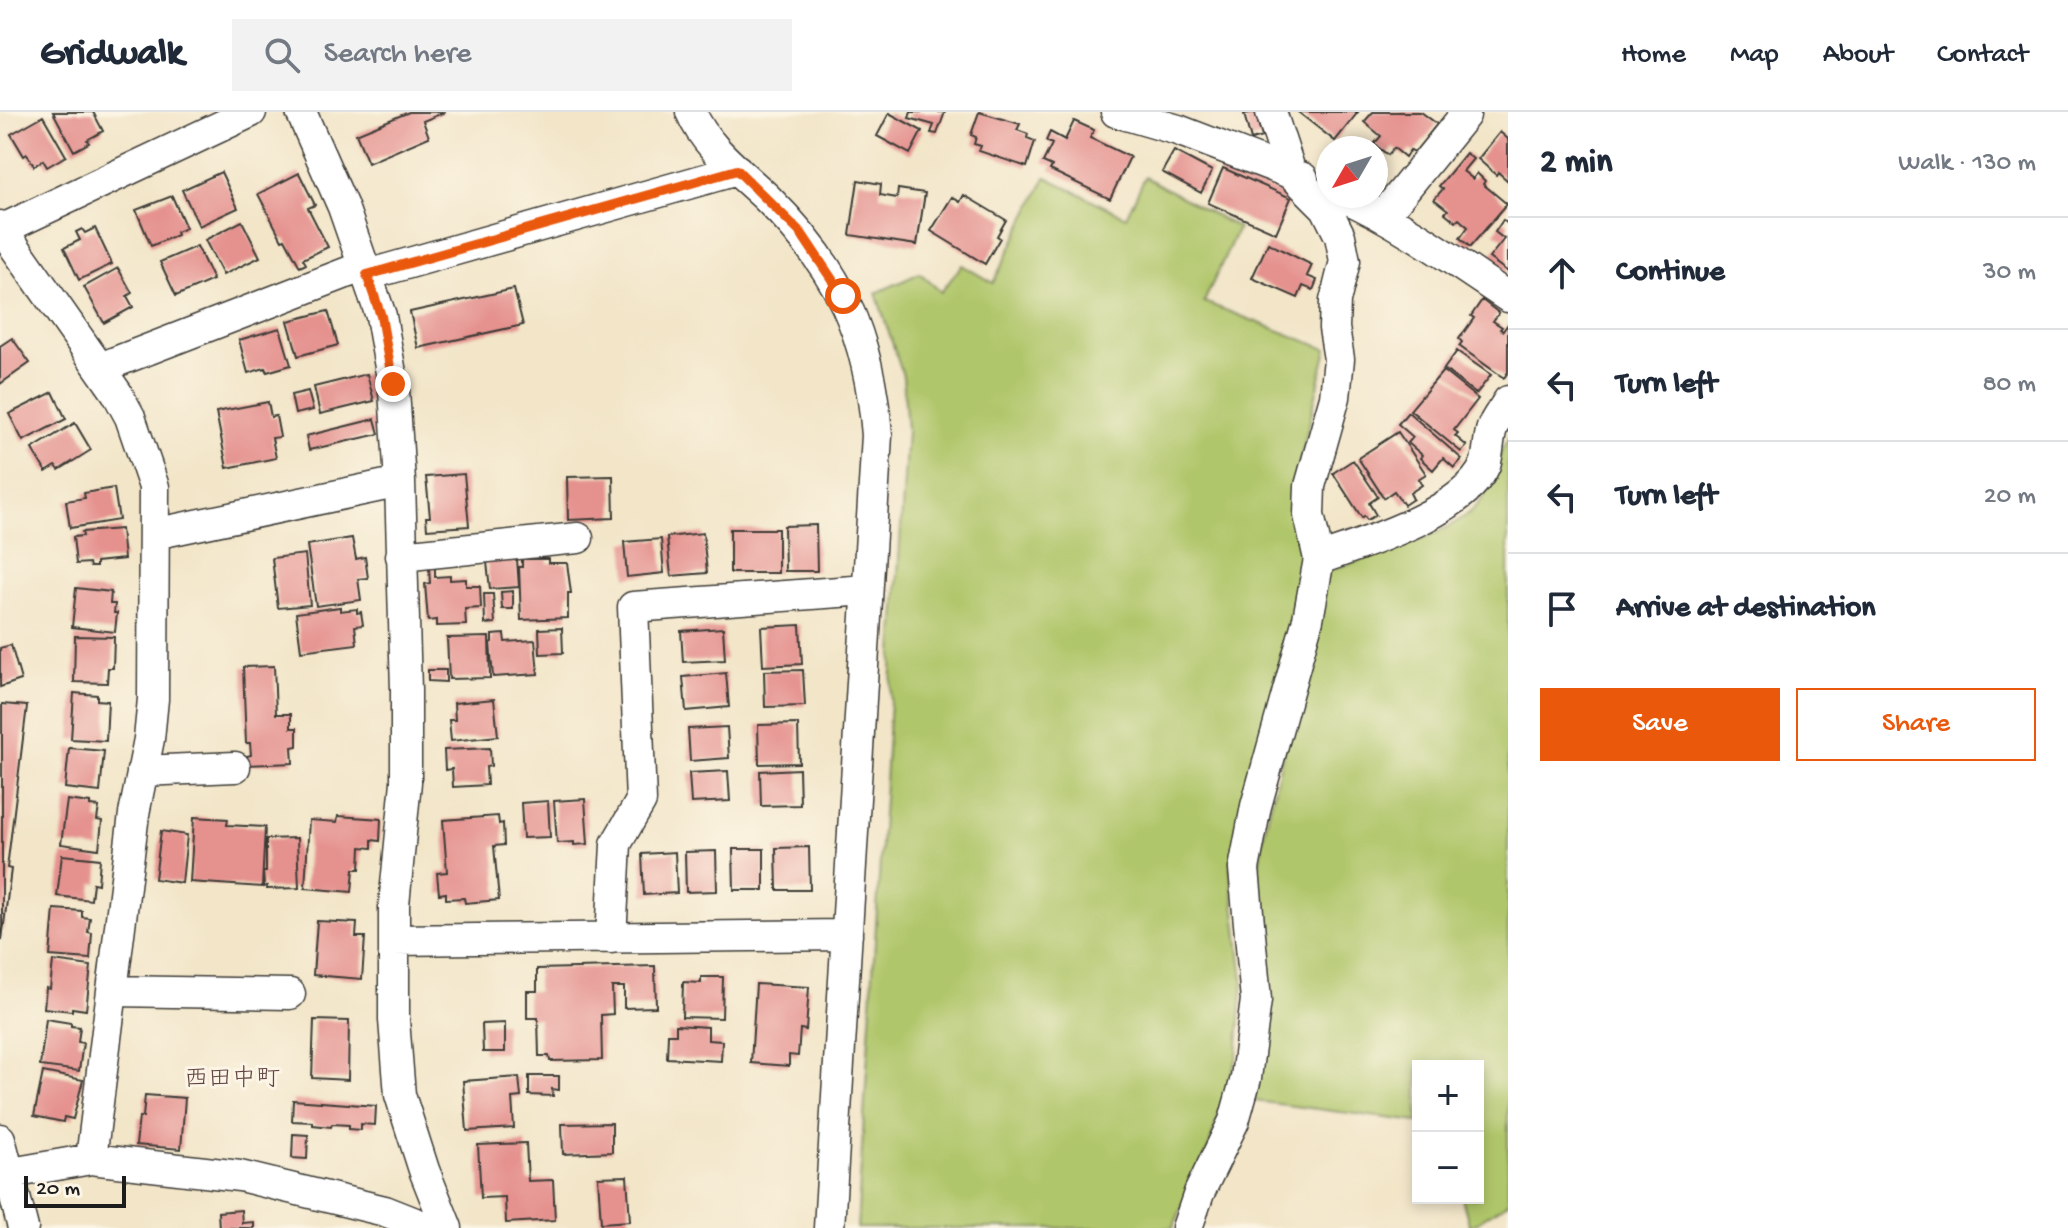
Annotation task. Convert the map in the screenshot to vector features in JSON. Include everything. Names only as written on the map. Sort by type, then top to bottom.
[{"type":"street","points":[[301,112],[343,207],[366,270],[381,316],[394,390],[406,690],[406,763],[394,905],[394,1020],[400,1095],[447,1228]]},
{"type":"street","points":[[691,112],[697,126],[801,233],[826,268],[857,327],[873,393],[877,435],[829,1228]]},
{"type":"street","points":[[1116,112],[1178,130],[1316,184]]},
{"type":"street","points":[[1187,1228],[1199,1193],[1234,1121],[1246,1078],[1256,1000],[1244,869],[1256,806],[1308,619],[1319,559],[1309,515],[1310,486],[1335,397],[1339,359],[1334,314],[1345,261],[1340,236],[1326,208],[1291,173],[1271,112]]},
{"type":"street","points":[[91,1159],[134,814],[153,699],[154,487],[130,417],[100,368],[1,228],[237,115]]},
{"type":"street","points":[[1383,216],[1465,115]]},
{"type":"street","points":[[100,368],[366,270],[737,170]]},
{"type":"street","points":[[1367,208],[1508,297]]},
{"type":"street","points":[[1319,559],[1383,537],[1430,514],[1470,488],[1485,465],[1492,427],[1508,401]]},
{"type":"street","points":[[154,534],[400,482]]},
{"type":"street","points":[[401,556],[578,538]]},
{"type":"street","points":[[611,938],[616,844],[641,801],[633,607],[867,590]]},
{"type":"street","points":[[142,771],[235,767]]},
{"type":"street","points":[[394,940],[847,935]]},
{"type":"street","points":[[112,991],[290,994]]},
{"type":"street","points":[[0,1139],[5,1174],[23,1228]]},
{"type":"street","points":[[5,1174],[91,1159],[240,1176],[385,1211],[428,1228]]},
{"type":"green space","points":[[1046,177],[1126,217],[1145,177],[1238,228],[1204,302],[1327,349],[1294,486],[1302,559],[1290,621],[1230,867],[1243,980],[1237,1057],[1208,1149],[1173,1228],[857,1228],[907,431],[903,376],[876,293],[920,273],[941,292],[962,265],[993,283]]},
{"type":"green space","points":[[1508,439],[1508,1202],[1470,1227],[1464,1204],[1484,1204],[1484,1060],[1412,1060],[1412,1121],[1254,1101],[1269,1015],[1257,880],[1264,833],[1327,571],[1409,544],[1468,514],[1484,495]]},
{"type":"building","points":[[53,112],[93,112],[103,131],[74,151]]},
{"type":"building","points":[[409,112],[445,112],[423,121],[429,137],[368,163],[356,134]]},
{"type":"building","points":[[911,112],[945,112],[937,134],[931,133],[934,125],[909,118]]},
{"type":"building","points":[[979,112],[1020,124],[1017,130],[1035,141],[1027,167],[979,151],[981,146],[974,144],[976,137],[971,135]]},
{"type":"building","points":[[1255,112],[1262,137],[1251,140],[1244,114]]},
{"type":"building","points":[[1298,112],[1358,112],[1339,136],[1329,136]]},
{"type":"building","points":[[1373,112],[1421,112],[1437,124],[1414,153],[1410,150],[1405,157],[1394,148],[1388,155],[1388,136],[1381,136],[1364,122]]},
{"type":"building","points":[[889,113],[922,131],[910,154],[877,136]]},
{"type":"building","points":[[43,116],[66,156],[47,167],[43,160],[34,166],[11,134]]},
{"type":"building","points":[[1074,121],[1094,130],[1090,138],[1130,157],[1110,199],[1050,170],[1052,166],[1043,162],[1052,144],[1046,141],[1050,132],[1065,140]]},
{"type":"building","points":[[1500,132],[1508,139],[1508,181],[1478,159]]},
{"type":"building","points":[[1174,151],[1212,171],[1201,193],[1162,172]]},
{"type":"building","points":[[1466,153],[1473,159],[1463,171],[1473,179],[1477,173],[1485,181],[1483,184],[1507,204],[1470,247],[1460,238],[1468,227],[1445,213],[1448,210],[1434,199],[1443,189],[1439,186]]},
{"type":"building","points":[[1223,168],[1291,198],[1276,233],[1208,203]]},
{"type":"building","points":[[221,172],[238,208],[199,226],[182,190]]},
{"type":"building","points":[[299,173],[315,205],[308,208],[328,247],[303,259],[306,264],[300,267],[258,194]]},
{"type":"building","points":[[858,180],[881,184],[880,195],[897,198],[898,189],[925,193],[917,245],[850,235]]},
{"type":"building","points":[[964,195],[1006,220],[985,264],[931,231],[952,197],[960,202]]},
{"type":"building","points":[[172,196],[186,228],[151,246],[136,210]]},
{"type":"building","points":[[1503,220],[1508,224],[1508,272],[1489,258],[1504,239],[1495,232]]},
{"type":"building","points":[[242,221],[260,257],[223,275],[205,240]]},
{"type":"building","points":[[95,228],[112,264],[79,280],[64,248],[80,240],[76,232],[82,229],[85,233]]},
{"type":"building","points":[[1268,243],[1312,265],[1307,276],[1317,280],[1313,290],[1303,286],[1298,298],[1252,278]]},
{"type":"building","points":[[197,246],[213,280],[176,296],[160,262]]},
{"type":"building","points":[[118,268],[132,293],[127,296],[133,307],[104,323],[84,287]]},
{"type":"building","points":[[514,289],[523,325],[418,348],[410,312]]},
{"type":"building","points":[[1482,300],[1499,313],[1493,321],[1502,327],[1500,329],[1503,331],[1508,324],[1508,372],[1504,378],[1459,346],[1462,342],[1459,339]]},
{"type":"building","points":[[328,311],[338,345],[298,356],[288,321]]},
{"type":"building","points":[[280,328],[291,365],[267,372],[265,368],[248,373],[239,340]]},
{"type":"building","points":[[12,338],[30,363],[0,384],[0,346]]},
{"type":"building","points":[[1457,351],[1491,375],[1476,394],[1444,369]]},
{"type":"building","points":[[1443,371],[1478,399],[1454,430],[1458,433],[1455,436],[1467,446],[1461,452],[1410,410]]},
{"type":"building","points":[[367,374],[374,401],[320,414],[314,387]]},
{"type":"building","points":[[308,391],[313,410],[295,414],[291,395]]},
{"type":"building","points":[[53,392],[66,419],[23,441],[9,414]]},
{"type":"building","points":[[268,402],[271,417],[276,416],[280,437],[272,438],[276,458],[227,468],[216,412]]},
{"type":"building","points":[[1408,412],[1462,459],[1454,468],[1443,458],[1433,470],[1420,458],[1422,455],[1408,443],[1413,437],[1398,424]]},
{"type":"building","points":[[375,419],[379,434],[309,450],[306,436]]},
{"type":"building","points":[[75,423],[91,450],[59,470],[56,466],[46,472],[32,449]]},
{"type":"building","points":[[1398,432],[1426,474],[1418,479],[1422,485],[1410,493],[1413,499],[1404,505],[1394,491],[1384,498],[1358,458]]},
{"type":"building","points":[[1353,460],[1378,497],[1369,503],[1376,515],[1367,520],[1364,516],[1362,518],[1333,473]]},
{"type":"building","points":[[464,474],[469,526],[427,529],[426,517],[430,517],[426,477]]},
{"type":"building","points":[[613,476],[614,518],[568,520],[567,477]]},
{"type":"building","points":[[114,488],[119,520],[70,528],[66,501],[85,498],[84,493]]},
{"type":"building","points":[[816,525],[817,571],[785,571],[784,526]]},
{"type":"building","points":[[121,529],[124,559],[96,562],[96,567],[90,567],[89,563],[76,564],[73,537],[83,536],[82,532]]},
{"type":"building","points":[[730,529],[778,529],[778,573],[730,573]]},
{"type":"building","points":[[703,533],[707,573],[671,576],[667,537]]},
{"type":"building","points":[[352,538],[356,559],[365,557],[368,578],[358,579],[361,600],[316,606],[307,545]]},
{"type":"building","points":[[661,539],[664,573],[627,577],[624,542]]},
{"type":"building","points":[[305,554],[310,605],[278,608],[272,558]]},
{"type":"building","points":[[517,559],[519,587],[490,589],[487,562]]},
{"type":"building","points":[[522,559],[567,563],[571,593],[568,593],[568,618],[521,620],[519,567],[522,567]]},
{"type":"building","points":[[435,567],[435,577],[466,579],[466,586],[480,586],[481,608],[465,609],[466,625],[436,626],[436,620],[428,621],[425,584],[430,583],[429,568]]},
{"type":"building","points":[[76,588],[111,592],[110,604],[115,604],[114,613],[117,613],[115,632],[72,627]]},
{"type":"building","points":[[513,591],[513,609],[502,609],[501,592]]},
{"type":"building","points":[[484,594],[493,594],[495,623],[485,624]]},
{"type":"building","points":[[340,607],[340,611],[357,609],[357,613],[361,612],[363,625],[355,626],[357,644],[301,651],[296,613]]},
{"type":"building","points":[[800,625],[802,664],[763,666],[761,627]]},
{"type":"building","points":[[562,628],[563,653],[540,654],[539,629]]},
{"type":"building","points":[[723,628],[725,660],[683,662],[681,631]]},
{"type":"building","points":[[504,634],[505,642],[535,640],[538,674],[493,677],[492,635]]},
{"type":"building","points":[[75,636],[114,637],[113,668],[108,668],[107,683],[74,682]]},
{"type":"building","points":[[489,637],[490,678],[449,679],[447,638]]},
{"type":"building","points":[[11,645],[21,680],[0,687],[0,648]]},
{"type":"building","points":[[274,666],[276,714],[291,714],[291,728],[297,728],[297,746],[292,747],[293,763],[247,765],[247,756],[251,755],[250,743],[246,743],[243,667]]},
{"type":"building","points":[[428,670],[446,670],[446,682],[428,681]]},
{"type":"building","points":[[803,670],[805,706],[765,707],[764,671]]},
{"type":"building","points":[[726,673],[729,707],[686,711],[683,677]]},
{"type":"building","points":[[74,693],[97,695],[97,700],[108,701],[106,741],[71,739]]},
{"type":"building","points":[[494,699],[498,736],[451,741],[449,720],[455,720],[454,703]]},
{"type":"building","points":[[2,704],[27,706],[7,868],[11,869],[2,940]]},
{"type":"building","points":[[798,724],[799,763],[759,764],[758,725]]},
{"type":"building","points":[[727,727],[729,758],[690,761],[688,729]]},
{"type":"building","points":[[69,748],[104,751],[100,792],[65,788]]},
{"type":"building","points":[[490,748],[491,766],[486,767],[487,785],[453,787],[452,769],[445,770],[444,750]]},
{"type":"building","points":[[799,769],[800,805],[761,806],[760,771]]},
{"type":"building","points":[[728,771],[730,801],[691,803],[689,773]]},
{"type":"building","points":[[585,799],[588,844],[557,843],[554,801]]},
{"type":"building","points":[[67,800],[99,807],[97,820],[102,821],[99,849],[61,844]]},
{"type":"building","points":[[548,801],[550,837],[523,838],[521,803]]},
{"type":"building","points":[[338,816],[381,819],[380,841],[372,840],[372,848],[361,847],[360,869],[354,869],[352,892],[305,888],[309,820],[337,822]]},
{"type":"building","points":[[498,816],[499,824],[503,823],[504,845],[494,846],[499,900],[465,903],[464,898],[446,899],[446,893],[439,894],[437,873],[447,872],[443,820]]},
{"type":"building","points":[[194,817],[228,819],[227,825],[265,827],[262,887],[190,882]]},
{"type":"building","points":[[161,831],[187,835],[182,883],[155,879]]},
{"type":"building","points":[[297,838],[299,888],[267,889],[267,886],[264,887],[263,872],[266,872],[266,839]]},
{"type":"building","points":[[809,847],[810,890],[777,890],[776,848]]},
{"type":"building","points":[[733,849],[764,849],[764,890],[734,890]]},
{"type":"building","points":[[716,851],[717,891],[686,892],[685,852]]},
{"type":"building","points":[[675,852],[677,893],[644,895],[642,854]]},
{"type":"building","points":[[62,855],[100,859],[98,884],[93,883],[91,900],[57,896]]},
{"type":"building","points":[[54,909],[82,911],[82,917],[90,918],[90,959],[50,956]]},
{"type":"building","points":[[317,921],[357,923],[356,937],[365,937],[362,979],[313,975]]},
{"type":"building","points":[[53,961],[91,966],[86,1010],[44,1008]]},
{"type":"building","points":[[655,966],[656,1007],[624,1008],[624,987],[612,987],[613,1014],[601,1015],[602,1060],[550,1061],[549,1056],[539,1056],[538,1018],[527,1018],[527,991],[537,991],[537,969]]},
{"type":"building","points":[[701,977],[723,977],[722,1018],[682,1017],[683,982],[701,983]]},
{"type":"building","points":[[756,984],[809,987],[806,1030],[800,1029],[798,1056],[789,1055],[789,1066],[751,1063]]},
{"type":"building","points":[[46,1019],[80,1027],[78,1042],[83,1043],[79,1071],[40,1066]]},
{"type":"building","points":[[314,1020],[349,1021],[348,1080],[312,1078]]},
{"type":"building","points":[[505,1023],[505,1052],[483,1052],[482,1024]]},
{"type":"building","points":[[676,1025],[708,1027],[708,1040],[722,1041],[721,1061],[667,1058],[668,1034],[676,1034]]},
{"type":"building","points":[[43,1072],[83,1080],[73,1119],[64,1117],[63,1122],[34,1116]]},
{"type":"building","points":[[529,1076],[559,1076],[559,1090],[552,1089],[553,1096],[529,1095]]},
{"type":"building","points":[[519,1077],[521,1097],[512,1098],[514,1128],[467,1131],[463,1081]]},
{"type":"building","points":[[145,1095],[185,1098],[181,1149],[136,1145]]},
{"type":"building","points":[[293,1100],[376,1106],[375,1125],[361,1124],[361,1130],[349,1129],[349,1125],[332,1124],[331,1127],[292,1121]]},
{"type":"building","points":[[612,1123],[612,1152],[563,1154],[562,1124]]},
{"type":"building","points":[[293,1134],[308,1135],[307,1159],[292,1158]]},
{"type":"building","points":[[526,1143],[528,1181],[553,1180],[555,1220],[506,1223],[505,1197],[481,1198],[478,1145]]},
{"type":"building","points":[[627,1176],[630,1221],[601,1223],[598,1177]]},
{"type":"building","points":[[241,1210],[242,1223],[254,1222],[254,1228],[219,1228],[218,1212]]},
{"type":"district","name":"西田中町","points":[[232,1077]]},
{"type":"route","points":[[393,384],[381,316],[367,275],[737,170],[801,233],[843,296]]}]
